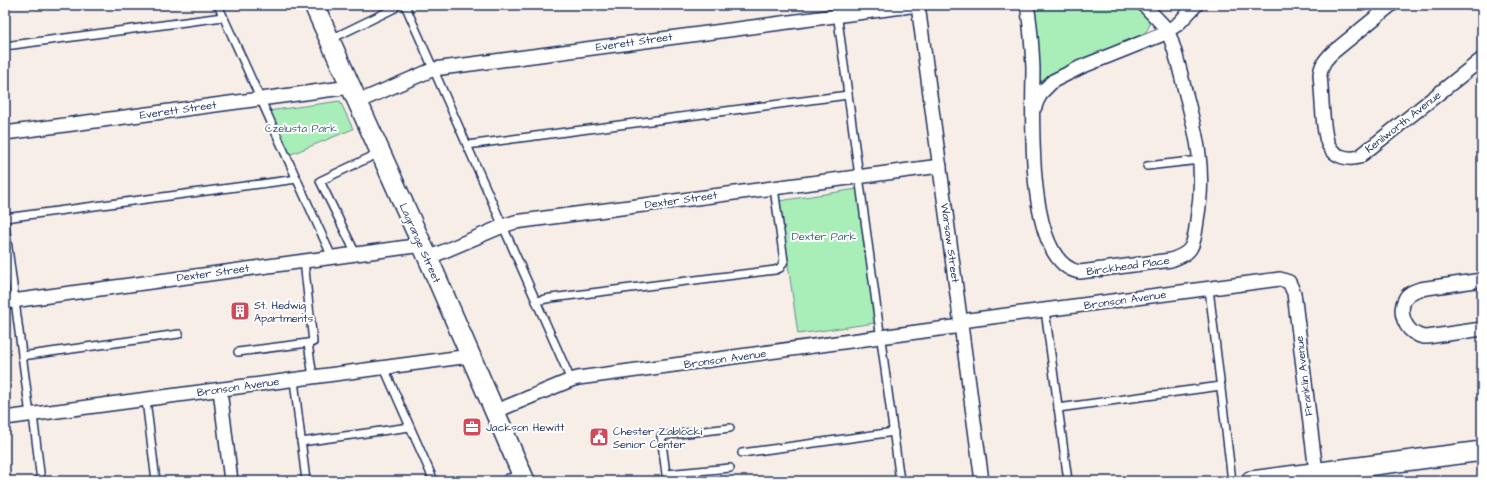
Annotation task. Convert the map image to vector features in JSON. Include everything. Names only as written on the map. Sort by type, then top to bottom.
[{"type":"main road","name":"Lagrange Street","points":[[314,5],[425,252],[494,412],[520,480]]},
{"type":"main road","points":[[1251,481],[1318,475],[1482,451]]},
{"type":"street","name":"Everett Street","points":[[5,134],[260,99],[354,95],[434,69],[837,10],[918,5]]},
{"type":"street","name":"Warsaw Street","points":[[918,5],[982,481]]},
{"type":"street","name":"Birckhead Place","points":[[1027,5],[1032,49],[1032,120],[1036,192],[1042,223],[1048,240],[1058,260],[1066,268],[1075,272],[1089,272],[1163,262],[1184,254],[1191,247],[1197,221],[1201,189],[1200,160],[1194,124],[1168,31],[1144,5]]},
{"type":"street","name":"Birckhead Place","points":[[1032,120],[1037,101],[1042,92],[1053,81],[1080,66],[1148,41],[1168,31],[1178,24],[1196,5]]},
{"type":"street","name":"Kenilworth Avenue","points":[[1392,5],[1332,53],[1321,67],[1320,75],[1326,136],[1331,150],[1337,154],[1342,157],[1359,157],[1482,59]]},
{"type":"street","name":"Dexter Street","points":[[10,301],[356,254],[425,252],[515,222],[940,166]]},
{"type":"street","name":"Bronson Avenue","points":[[494,412],[572,380],[881,337],[1045,310],[1280,279],[1289,282]]},
{"type":"street","points":[[1482,280],[1420,289],[1411,293],[1405,299],[1402,307],[1402,316],[1407,326],[1412,332],[1419,336],[1427,337],[1482,329]]},
{"type":"street","name":"Franklin Avenue","points":[[1289,282],[1294,293],[1318,475]]},
{"type":"street","name":"Bronson Avenue","points":[[5,418],[470,356]]},
{"type":"street","points":[[220,390],[231,481]]},
{"type":"lane","points":[[218,5],[332,257]]},
{"type":"lane","points":[[405,5],[572,380]]},
{"type":"lane","points":[[329,40],[395,8]]},
{"type":"lane","points":[[837,10],[900,481]]},
{"type":"lane","points":[[5,46],[223,17]]},
{"type":"lane","points":[[467,145],[848,95]]},
{"type":"lane","points":[[356,254],[320,181],[379,152]]},
{"type":"lane","points":[[1147,166],[1200,160]]},
{"type":"lane","points":[[5,218],[297,179]]},
{"type":"lane","points":[[536,301],[767,271],[780,268],[784,261],[774,188]]},
{"type":"lane","points":[[5,225],[10,301],[22,356],[41,481]]},
{"type":"lane","points":[[238,352],[313,342],[304,261]]},
{"type":"lane","points":[[1209,288],[1232,481]]},
{"type":"lane","points":[[1045,310],[1068,481]]},
{"type":"lane","points":[[22,356],[179,334]]},
{"type":"lane","points":[[308,342],[313,377]]},
{"type":"lane","points":[[384,368],[434,481]]},
{"type":"lane","points":[[294,380],[306,481]]},
{"type":"lane","points":[[1058,408],[1220,386]]},
{"type":"lane","points":[[146,400],[156,481]]},
{"type":"lane","points":[[301,442],[410,427]]},
{"type":"lane","points":[[730,428],[661,436],[667,477],[730,468]]},
{"type":"lane","points":[[742,452],[894,432]]},
{"type":"green space","points":[[1032,5],[1138,5],[1149,20],[1149,28],[1141,36],[1040,81],[1038,80]]},
{"type":"green space","name":"Czelusta Park","points":[[340,101],[353,129],[289,155],[268,111]]},
{"type":"green space","name":"Dexter Park","points":[[857,189],[875,323],[798,334],[779,201]]},
{"type":"place","name":"St. Hedwig Apartments","points":[[240,311]]},
{"type":"place","name":"Jackson Hewitt","points":[[472,427]]},
{"type":"place","name":"Chester Zablocki Senior Center","points":[[599,437]]}]
